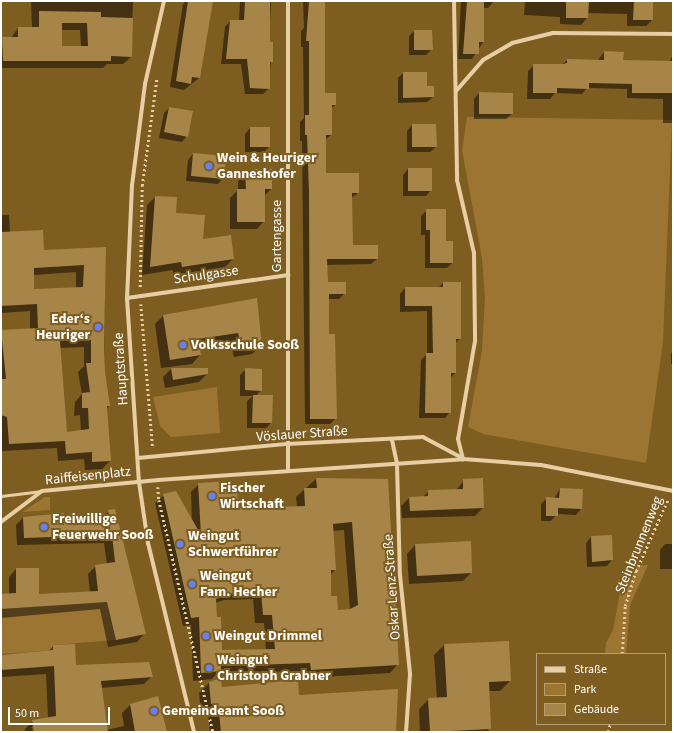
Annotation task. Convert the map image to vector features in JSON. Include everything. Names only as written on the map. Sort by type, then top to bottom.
[{"type":"street","name":"Hauptstraße","points":[[164,1],[146,84],[132,185],[127,298],[139,482],[148,543],[194,732]]},
{"type":"street","name":"Gartengasse","points":[[288,1],[288,471]]},
{"type":"street","points":[[454,1],[457,180],[474,253],[475,341],[458,439],[462,459]]},
{"type":"street","points":[[456,92],[483,60],[512,43],[553,33],[673,34]]},
{"type":"street","name":"Schulgasse","points":[[127,298],[288,275]]},
{"type":"street","name":"Vöslauer Straße","points":[[138,458],[287,444],[392,440],[423,437],[462,459]]},
{"type":"street","name":"Oskar Lenz-Straße","points":[[392,440],[397,464],[400,574],[410,674],[406,732]]},
{"type":"street","name":"Vöslauer Straße","points":[[139,482],[462,459],[541,465],[672,491]]},
{"type":"street","name":"Raiffeisenplatz","points":[[1,522],[42,490],[139,482]]},
{"type":"lane","points":[[1,496],[42,490]]},
{"type":"path","points":[[155,456],[141,296],[142,186],[158,71]]},
{"type":"path","points":[[158,480],[159,500],[213,732]]},
{"type":"path","name":"Steinbrunnenweg","points":[[622,653],[625,606],[636,570],[672,491]]},
{"type":"green space","points":[[467,117],[672,120],[663,342],[646,463],[483,434],[468,427],[482,351],[485,297],[482,258],[462,150]]},
{"type":"green space","points":[[217,387],[220,433],[171,437],[160,426],[153,397]]},
{"type":"green space","points":[[45,497],[50,497],[50,510],[22,512]]},
{"type":"green space","points":[[648,565],[630,605],[626,653],[605,653],[606,643],[613,630],[625,566]]},
{"type":"green space","points":[[109,601],[116,640],[53,645],[53,650],[1,654],[1,609]]},
{"type":"building","points":[[188,1],[213,1],[200,78],[192,77],[191,84],[176,81]]},
{"type":"building","points":[[245,1],[270,1],[270,42],[273,42],[273,62],[270,62],[270,89],[250,88],[247,59],[226,59],[230,20],[244,20]]},
{"type":"building","points":[[309,1],[325,1],[325,93],[336,93],[336,105],[332,105],[332,135],[326,135],[326,173],[359,173],[359,193],[352,193],[353,245],[378,245],[378,259],[327,259],[328,282],[346,282],[346,294],[329,294],[329,334],[335,334],[337,419],[310,419],[309,193],[307,135],[305,135],[305,115],[309,115],[309,41],[306,41]]},
{"type":"building","points":[[467,1],[484,1],[484,42],[479,42],[479,54],[463,54]]},
{"type":"building","points":[[566,1],[589,1],[588,18],[566,18]]},
{"type":"building","points":[[634,1],[653,1],[653,20],[633,20]]},
{"type":"building","points":[[39,11],[101,12],[101,17],[133,18],[132,57],[111,56],[111,61],[3,61],[2,37],[18,37],[18,27],[39,27]],"holes":[[[62,23],[87,23],[88,46],[62,46]]]},
{"type":"building","points":[[414,30],[432,30],[433,50],[414,50]]},
{"type":"building","points":[[604,51],[624,52],[623,60],[673,61],[673,93],[632,93],[632,84],[589,83],[589,89],[557,88],[557,93],[533,93],[533,64],[563,64],[567,63],[567,59],[604,60]]},
{"type":"building","points":[[403,72],[427,72],[427,86],[434,86],[434,97],[403,98]]},
{"type":"building","points":[[479,92],[513,93],[513,114],[479,114]]},
{"type":"building","points":[[169,107],[193,111],[188,137],[164,132]]},
{"type":"building","points":[[412,124],[436,124],[437,147],[412,147]]},
{"type":"building","points":[[250,127],[270,127],[270,147],[250,147]]},
{"type":"building","name":"Wein & Heuriger Ganneshofer","points":[[193,153],[226,156],[224,179],[191,176]]},
{"type":"building","points":[[408,168],[432,168],[432,191],[408,191]]},
{"type":"building","points":[[253,169],[272,169],[272,189],[265,189],[265,222],[237,222],[237,189],[246,189],[245,172],[253,172]]},
{"type":"building","points":[[155,196],[177,197],[176,213],[205,215],[203,239],[231,235],[234,259],[182,267],[181,262],[150,267]]},
{"type":"building","points":[[426,209],[446,209],[446,241],[453,241],[453,263],[430,263],[430,230],[426,230]]},
{"type":"building","points":[[43,230],[44,250],[106,247],[104,348],[105,372],[110,406],[107,406],[111,461],[92,462],[92,452],[66,454],[65,441],[9,444],[7,417],[1,415],[1,379],[6,379],[1,330],[38,328],[37,304],[1,306],[1,232]],"holes":[[[84,265],[83,287],[34,289],[34,268]],[[91,340],[91,363],[86,363],[90,392],[82,393],[82,408],[88,408],[89,429],[67,432],[60,341]]]},
{"type":"building","points":[[443,282],[461,282],[461,339],[456,339],[456,373],[451,373],[451,413],[425,413],[426,353],[433,353],[432,306],[405,306],[405,287],[443,287]]},
{"type":"building","points":[[257,298],[262,346],[242,349],[238,333],[198,339],[201,355],[170,360],[163,315]]},
{"type":"building","points":[[171,368],[208,368],[208,374],[173,380]]},
{"type":"building","points":[[245,368],[262,369],[262,391],[245,390]]},
{"type":"building","points":[[253,395],[273,395],[272,423],[252,423]]},
{"type":"building","points":[[316,478],[388,479],[399,665],[311,670],[310,663],[221,666],[221,671],[201,673],[199,617],[191,618],[163,494],[176,491],[201,535],[198,483],[232,481],[233,489],[237,489],[238,508],[305,506],[304,488],[317,488]],"holes":[[[352,522],[358,605],[350,609],[338,610],[337,596],[331,596],[331,570],[336,570],[333,524]],[[261,592],[263,615],[272,615],[275,649],[222,650],[221,617],[217,617],[216,599],[233,593]]]},
{"type":"building","points":[[483,478],[484,508],[410,511],[409,497],[428,496],[428,490],[463,489],[463,479]]},
{"type":"building","points":[[560,488],[583,489],[582,509],[558,508],[558,516],[546,516],[546,497],[559,498]]},
{"type":"building","points":[[115,509],[146,634],[116,640],[107,602],[1,609],[1,594],[16,593],[16,568],[39,568],[39,594],[98,591],[95,565],[115,562],[112,535],[24,538],[23,517],[64,513],[64,520],[79,519],[79,524],[110,522],[108,510]]},
{"type":"building","points":[[612,535],[613,560],[592,562],[591,536]]},
{"type":"building","points":[[471,541],[472,573],[417,576],[415,544]]},
{"type":"building","points":[[509,641],[511,681],[489,682],[491,729],[430,732],[428,698],[447,697],[444,644]]},
{"type":"building","points":[[75,644],[76,665],[149,662],[153,677],[101,681],[108,732],[34,732],[32,720],[56,716],[54,666],[1,670],[1,655],[53,650],[53,645]]},
{"type":"building","points":[[221,678],[222,687],[298,680],[299,695],[398,689],[396,732],[221,732],[218,704],[211,704],[209,682]]},
{"type":"building","points":[[158,696],[167,732],[135,732],[130,704]]},
{"type":"place","name":"Wein & Heuriger Ganneshofer","points":[[209,166]]},
{"type":"place","name":"Eder‘s Heuriger","points":[[98,327]]},
{"type":"place","name":"Volksschule Sooß","points":[[183,345]]},
{"type":"place","name":"Fischer Wirtschaft","points":[[212,496]]},
{"type":"place","name":"Freiwillige Feuerwehr Sooß","points":[[44,527]]},
{"type":"place","name":"Weingut Schwertführer","points":[[180,544]]},
{"type":"place","name":"Weingut Fam. Hecher","points":[[192,584]]},
{"type":"place","name":"Weingut Drimmel","points":[[206,636]]},
{"type":"place","name":"Weingut Christoph Grabner","points":[[209,668]]},
{"type":"place","name":"Gemeindeamt Sooß","points":[[154,711]]}]
